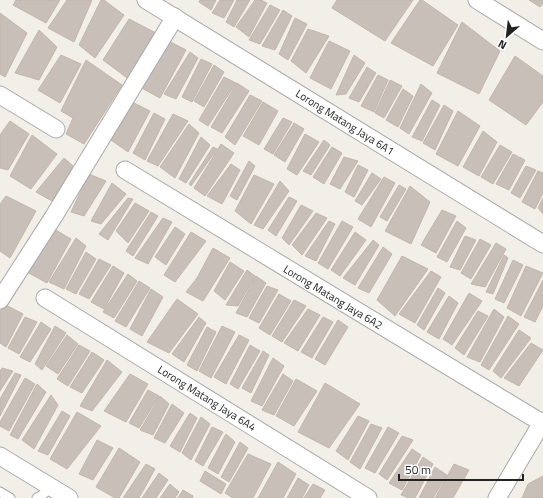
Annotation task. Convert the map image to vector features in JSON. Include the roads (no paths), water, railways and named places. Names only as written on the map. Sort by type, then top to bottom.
[{"type":"street","name":"Lorong Matang Jaya 6A1","points":[[146,0],[543,244]]},
{"type":"street","points":[[477,0],[543,41]]},
{"type":"street","points":[[0,300],[54,216],[175,18]]},
{"type":"street","points":[[0,95],[56,129]]},
{"type":"street","name":"Lorong Matang Jaya 6A2","points":[[125,170],[542,422]]},
{"type":"street","name":"Lorong Matang Jaya 6A4","points":[[45,298],[368,498]]},
{"type":"street","points":[[497,498],[537,446],[542,422]]},
{"type":"street","points":[[0,456],[42,495],[69,498]]},
{"type":"lane","points":[[0,492],[10,498]]}]
